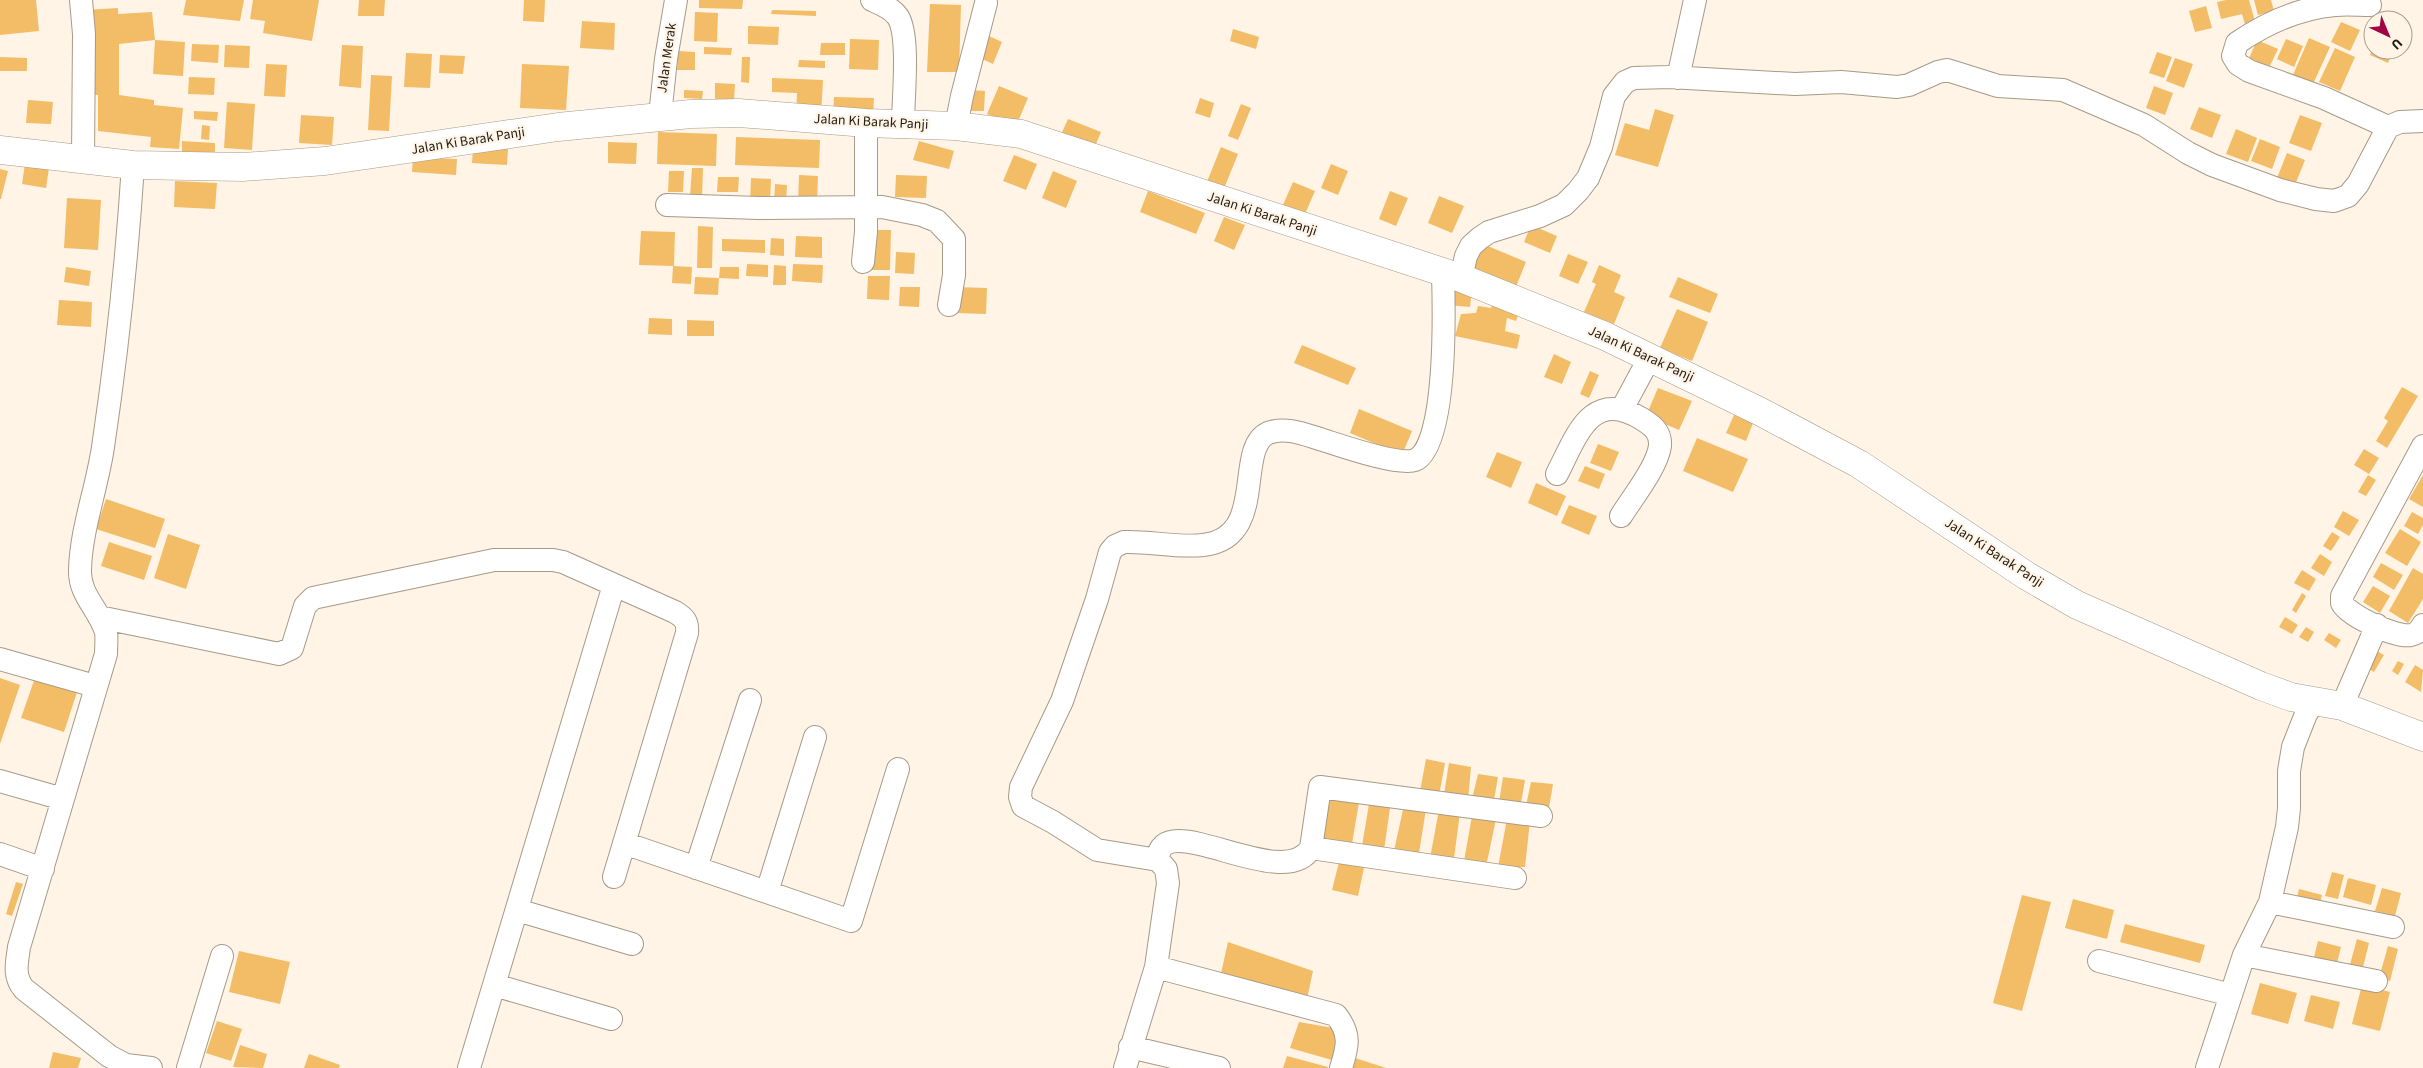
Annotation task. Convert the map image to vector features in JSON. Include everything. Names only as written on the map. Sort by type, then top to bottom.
[{"type":"street","points":[[81,0],[84,34],[84,158]]},
{"type":"street","name":"Jalan Merak","points":[[660,116],[666,59],[676,0]]},
{"type":"street","points":[[872,0],[887,7],[898,16],[904,36],[903,124]]},
{"type":"street","points":[[1678,78],[1695,0]]},
{"type":"street","points":[[956,126],[986,3]]},
{"type":"street","points":[[2370,5],[2336,5],[2319,8],[2274,22],[2237,43],[2233,56],[2238,64],[2249,71],[2324,98],[2388,127]]},
{"type":"street","points":[[1219,1068],[1127,1058],[1156,967],[1168,883],[1166,869],[1158,860],[1097,850],[1053,822],[1022,806],[1020,797],[1026,774],[1062,701],[1097,599],[1110,552],[1115,546],[1124,542],[1204,545],[1222,540],[1232,532],[1246,504],[1254,450],[1259,441],[1272,432],[1288,430],[1386,458],[1413,461],[1422,456],[1428,446],[1442,378],[1445,330],[1452,276],[1471,246],[1488,232],[1540,216],[1564,205],[1578,191],[1588,178],[1601,147],[1614,96],[1625,82],[1647,77],[1771,84],[1841,82],[1897,87],[1910,85],[1938,72],[1947,70],[1998,86],[2063,90],[2144,125],[2188,153],[2212,165],[2280,190],[2334,201],[2348,196],[2358,184],[2388,127],[2400,122],[2423,121]]},
{"type":"street","name":"Jalan Ki Barak Panji","points":[[0,150],[134,165],[243,167],[325,161],[558,127],[660,116],[739,114],[866,123],[956,126],[1012,132],[1452,276],[1566,319],[1650,357],[1803,433],[1859,464],[2027,576],[2077,605],[2158,639],[2260,686],[2314,702],[2342,706],[2423,737]]},
{"type":"street","points":[[863,262],[866,206],[866,123]]},
{"type":"street","points":[[134,165],[112,382],[98,478],[80,568],[82,590],[99,617],[106,633],[106,654],[42,868],[10,946],[17,981],[24,989],[109,1056],[126,1066],[151,1068]]},
{"type":"street","points":[[667,205],[759,208],[866,206],[922,215],[937,221],[947,229],[954,239],[954,276],[949,305]]},
{"type":"street","points":[[1622,409],[1650,357]]},
{"type":"street","points":[[1557,474],[1583,426],[1596,413],[1610,407],[1622,409],[1653,426],[1660,436],[1660,448],[1653,465],[1621,516]]},
{"type":"street","points":[[2423,446],[2342,596],[2342,603],[2350,612],[2398,635],[2418,633],[2423,625]]},
{"type":"street","points":[[99,617],[279,654],[292,648],[305,606],[313,598],[502,559],[558,561],[675,612],[684,618],[688,626],[614,877]]},
{"type":"street","points":[[469,1068],[614,585]]},
{"type":"street","points":[[2342,706],[2377,625]]},
{"type":"street","points":[[0,659],[95,686]]},
{"type":"street","points":[[696,868],[750,700]]},
{"type":"street","points":[[2207,1068],[2244,955],[2270,902],[2287,827],[2289,771],[2293,746],[2306,714],[2314,702]]},
{"type":"street","points":[[767,892],[815,737]]},
{"type":"street","points":[[624,843],[851,922],[898,769]]},
{"type":"street","points":[[0,781],[63,799]]},
{"type":"street","points":[[1158,860],[1158,854],[1163,845],[1174,840],[1201,844],[1261,861],[1296,862],[1306,856],[1311,848],[1320,788],[1541,816]]},
{"type":"street","points":[[1311,848],[1515,878]]},
{"type":"street","points":[[0,854],[42,868]]},
{"type":"street","points":[[2270,902],[2393,927]]},
{"type":"street","points":[[517,910],[632,944]]},
{"type":"street","points":[[2244,955],[2376,981]]},
{"type":"street","points":[[188,1068],[222,956]]},
{"type":"street","points":[[2099,961],[2230,995]]},
{"type":"street","points":[[1156,967],[1336,1015],[1345,1026],[1348,1038],[1341,1068]]},
{"type":"street","points":[[494,985],[611,1019]]},
{"type":"building","points":[[0,0],[36,0],[39,31],[0,35]]},
{"type":"building","points":[[186,0],[244,0],[240,21],[183,15]]},
{"type":"building","points":[[253,0],[319,0],[312,41],[263,33],[265,21],[250,19]]},
{"type":"building","points":[[359,0],[385,0],[384,16],[358,16]]},
{"type":"building","points":[[524,0],[545,0],[544,22],[523,21]]},
{"type":"building","points":[[699,0],[743,0],[742,9],[699,8]]},
{"type":"building","points":[[2249,0],[2256,25],[2246,28],[2242,14],[2221,19],[2217,2]]},
{"type":"building","points":[[2254,0],[2271,0],[2274,11],[2258,15]]},
{"type":"building","points":[[930,4],[961,5],[959,72],[927,72]]},
{"type":"building","points":[[2206,6],[2212,28],[2195,32],[2189,11]]},
{"type":"building","points":[[118,8],[118,14],[152,12],[155,40],[119,44],[119,95],[154,100],[154,105],[183,108],[179,149],[150,147],[151,137],[98,131],[98,95],[88,95],[85,10]]},
{"type":"building","points":[[772,10],[816,11],[816,16],[771,14]]},
{"type":"building","points":[[695,12],[718,13],[717,42],[694,41]]},
{"type":"building","points":[[582,21],[615,23],[614,50],[580,48]]},
{"type":"building","points":[[2341,22],[2360,30],[2350,51],[2331,42]]},
{"type":"building","points":[[748,26],[779,27],[778,45],[748,44]]},
{"type":"building","points":[[1233,29],[1259,37],[1256,49],[1230,41]]},
{"type":"building","points":[[989,36],[1002,42],[993,64],[980,58]]},
{"type":"building","points":[[2309,38],[2330,47],[2313,84],[2293,75]]},
{"type":"building","points":[[850,39],[879,40],[878,70],[849,69]]},
{"type":"building","points":[[2286,39],[2303,46],[2294,67],[2277,59]]},
{"type":"building","points":[[155,40],[185,42],[183,76],[153,74]]},
{"type":"building","points":[[2257,40],[2278,49],[2268,70],[2248,61]]},
{"type":"building","points":[[821,43],[845,43],[845,55],[820,55]]},
{"type":"building","points":[[192,44],[219,45],[218,63],[191,61]]},
{"type":"building","points":[[225,45],[250,46],[249,68],[224,67]]},
{"type":"building","points":[[342,45],[363,46],[361,88],[339,86]]},
{"type":"building","points":[[704,47],[732,48],[731,55],[704,54]]},
{"type":"building","points":[[2335,48],[2355,57],[2340,91],[2319,82]]},
{"type":"building","points":[[678,51],[695,52],[695,70],[677,70]]},
{"type":"building","points":[[2157,52],[2172,57],[2164,78],[2149,73]]},
{"type":"building","points":[[406,53],[432,54],[430,88],[404,87]]},
{"type":"building","points":[[440,55],[465,56],[463,74],[439,73]]},
{"type":"building","points":[[0,57],[27,58],[27,71],[0,71]]},
{"type":"building","points":[[742,57],[750,57],[749,83],[741,82]]},
{"type":"building","points":[[2175,58],[2193,64],[2184,88],[2166,81]]},
{"type":"building","points":[[799,60],[825,61],[825,68],[798,67]]},
{"type":"building","points":[[266,64],[287,65],[285,97],[264,96]]},
{"type":"building","points":[[522,64],[569,66],[566,110],[520,108]]},
{"type":"building","points":[[371,75],[392,76],[389,131],[368,130]]},
{"type":"building","points":[[189,77],[215,78],[214,95],[188,94]]},
{"type":"building","points":[[772,78],[823,80],[821,116],[796,115],[797,93],[772,92]]},
{"type":"building","points":[[715,83],[735,84],[734,100],[715,100]]},
{"type":"building","points":[[999,86],[1028,98],[1016,126],[987,114]]},
{"type":"building","points":[[2154,86],[2173,93],[2165,115],[2146,108]]},
{"type":"building","points":[[684,90],[703,91],[702,99],[684,98]]},
{"type":"building","points":[[971,90],[985,91],[984,111],[971,111]]},
{"type":"building","points":[[834,97],[874,98],[873,116],[833,116]]},
{"type":"building","points":[[1200,98],[1214,103],[1210,118],[1195,113]]},
{"type":"building","points":[[28,100],[53,102],[51,124],[26,123]]},
{"type":"building","points":[[227,102],[255,104],[252,150],[224,148]]},
{"type":"building","points":[[1241,104],[1251,108],[1238,140],[1228,136]]},
{"type":"building","points":[[2199,107],[2221,115],[2212,138],[2190,129]]},
{"type":"building","points":[[1655,109],[1674,115],[1658,167],[1615,155],[1625,123],[1649,130]]},
{"type":"building","points":[[194,111],[218,112],[217,121],[194,119]]},
{"type":"building","points":[[301,115],[334,117],[332,145],[299,143]]},
{"type":"building","points":[[2300,115],[2322,123],[2311,151],[2289,143]]},
{"type":"building","points":[[1068,119],[1101,132],[1093,151],[1060,137]]},
{"type":"building","points":[[202,125],[210,126],[209,140],[201,139]]},
{"type":"building","points":[[2236,129],[2257,138],[2248,162],[2226,154]]},
{"type":"building","points":[[658,132],[717,134],[716,166],[657,164]]},
{"type":"building","points":[[736,137],[820,140],[819,168],[735,165]]},
{"type":"building","points":[[2260,139],[2280,147],[2272,169],[2251,161]]},
{"type":"building","points":[[182,141],[215,143],[215,154],[182,153]]},
{"type":"building","points":[[919,141],[954,151],[949,169],[913,160]]},
{"type":"building","points":[[608,142],[637,143],[636,164],[608,163]]},
{"type":"building","points":[[473,147],[508,149],[507,165],[472,163]]},
{"type":"building","points":[[1221,147],[1238,154],[1221,196],[1204,189]]},
{"type":"building","points":[[2287,153],[2305,160],[2295,185],[2277,178]]},
{"type":"building","points":[[1014,155],[1037,164],[1026,190],[1003,181]]},
{"type":"building","points":[[413,157],[457,159],[456,175],[412,172]]},
{"type":"building","points":[[25,164],[49,168],[46,188],[22,184]]},
{"type":"building","points":[[1331,164],[1348,171],[1338,195],[1321,188]]},
{"type":"building","points":[[692,168],[703,168],[702,197],[690,196]]},
{"type":"building","points":[[0,169],[8,171],[1,199],[0,199]]},
{"type":"building","points":[[669,171],[684,171],[683,192],[668,192]]},
{"type":"building","points":[[1053,171],[1077,181],[1066,208],[1042,198]]},
{"type":"building","points":[[799,175],[818,176],[817,202],[798,202]]},
{"type":"building","points":[[896,175],[927,176],[926,198],[895,197]]},
{"type":"building","points":[[718,177],[739,177],[738,192],[717,192]]},
{"type":"building","points":[[751,178],[771,179],[770,204],[750,203]]},
{"type":"building","points":[[175,181],[217,183],[215,209],[174,207]]},
{"type":"building","points":[[1293,182],[1315,191],[1305,214],[1283,205]]},
{"type":"building","points":[[775,184],[787,185],[786,203],[774,202]]},
{"type":"building","points":[[1148,191],[1205,213],[1196,234],[1140,212]]},
{"type":"building","points":[[1390,191],[1408,198],[1396,226],[1379,219]]},
{"type":"building","points":[[1439,196],[1464,206],[1452,233],[1428,223]]},
{"type":"building","points":[[67,198],[101,200],[98,250],[64,248]]},
{"type":"building","points":[[1224,217],[1245,225],[1234,250],[1214,241]]},
{"type":"building","points":[[1531,225],[1557,236],[1550,253],[1524,242]]},
{"type":"building","points":[[698,226],[713,227],[712,268],[697,268]]},
{"type":"building","points":[[872,230],[891,230],[890,270],[871,270]]},
{"type":"building","points":[[641,231],[675,232],[674,266],[639,265]]},
{"type":"building","points":[[796,236],[822,237],[822,258],[795,257]]},
{"type":"building","points":[[771,238],[784,239],[784,256],[770,255]]},
{"type":"building","points":[[722,239],[765,240],[765,253],[722,251]]},
{"type":"building","points":[[1483,244],[1526,262],[1515,289],[1472,271]]},
{"type":"building","points":[[896,252],[915,253],[914,274],[895,273]]},
{"type":"building","points":[[1568,254],[1588,262],[1578,284],[1559,276]]},
{"type":"building","points":[[747,264],[768,265],[768,277],[746,276]]},
{"type":"building","points":[[793,264],[823,265],[822,283],[792,281]]},
{"type":"building","points":[[774,265],[786,266],[786,285],[773,285]]},
{"type":"building","points":[[1599,265],[1621,275],[1614,292],[1625,297],[1614,324],[1584,312],[1596,284],[1592,282]]},
{"type":"building","points":[[673,266],[692,267],[691,284],[672,283]]},
{"type":"building","points":[[66,267],[91,271],[89,286],[64,282]]},
{"type":"building","points":[[720,267],[739,267],[739,279],[719,278]]},
{"type":"building","points":[[868,276],[890,276],[889,300],[867,299]]},
{"type":"building","points":[[695,277],[719,278],[718,295],[694,294]]},
{"type":"building","points":[[1678,277],[1718,294],[1710,313],[1669,297]]},
{"type":"building","points":[[1450,281],[1472,289],[1470,307],[1448,305]]},
{"type":"building","points":[[900,287],[920,287],[919,307],[899,306]]},
{"type":"building","points":[[957,287],[987,288],[986,314],[956,313]]},
{"type":"building","points":[[1495,298],[1521,307],[1516,321],[1507,318],[1505,331],[1520,335],[1517,349],[1455,336],[1461,314],[1476,313],[1478,306],[1491,308]]},
{"type":"building","points":[[59,300],[92,302],[91,327],[57,325]]},
{"type":"building","points":[[1677,309],[1708,322],[1692,361],[1660,348]]},
{"type":"building","points":[[649,318],[672,319],[672,335],[648,334]]},
{"type":"building","points":[[687,320],[714,321],[714,336],[687,336]]},
{"type":"building","points":[[1302,345],[1356,368],[1348,385],[1294,363]]},
{"type":"building","points":[[1554,354],[1571,362],[1562,384],[1544,377]]},
{"type":"building","points":[[1590,371],[1599,375],[1589,398],[1580,394]]},
{"type":"building","points":[[2402,387],[2418,396],[2387,448],[2376,441],[2388,421],[2384,418]]},
{"type":"building","points":[[1658,388],[1692,401],[1679,430],[1646,416]]},
{"type":"building","points":[[1359,409],[1412,431],[1402,455],[1350,433]]},
{"type":"building","points":[[1734,415],[1753,423],[1746,441],[1726,433]]},
{"type":"building","points":[[1697,438],[1748,459],[1733,492],[1683,471]]},
{"type":"building","points":[[1598,444],[1619,452],[1611,471],[1590,463]]},
{"type":"building","points":[[2364,449],[2379,458],[2369,474],[2354,465]]},
{"type":"building","points":[[1497,452],[1522,462],[1511,488],[1486,477]]},
{"type":"building","points":[[1585,466],[1605,474],[1599,489],[1578,481]]},
{"type":"building","points":[[2368,475],[2376,480],[2366,496],[2358,492]]},
{"type":"building","points":[[2423,475],[2423,507],[2409,499]]},
{"type":"building","points":[[1536,483],[1566,496],[1557,516],[1528,503]]},
{"type":"building","points":[[106,499],[165,519],[155,548],[96,529]]},
{"type":"building","points":[[1569,505],[1597,516],[1589,535],[1561,523]]},
{"type":"building","points":[[2343,511],[2359,520],[2349,536],[2334,527]]},
{"type":"building","points":[[2412,512],[2423,518],[2423,525],[2418,534],[2404,526]]},
{"type":"building","points":[[2400,529],[2421,542],[2407,566],[2385,553]]},
{"type":"building","points":[[2332,532],[2340,537],[2331,551],[2323,546]]},
{"type":"building","points":[[168,534],[200,545],[186,589],[154,578]]},
{"type":"building","points":[[109,542],[152,556],[144,580],[101,566]]},
{"type":"building","points":[[2320,554],[2332,562],[2324,576],[2311,568]]},
{"type":"building","points":[[2381,563],[2403,575],[2394,590],[2373,577]]},
{"type":"building","points":[[2413,568],[2423,574],[2423,599],[2408,623],[2389,611]]},
{"type":"building","points":[[2302,570],[2316,579],[2309,591],[2294,583]]},
{"type":"building","points":[[2373,586],[2390,596],[2380,613],[2363,602]]},
{"type":"building","points":[[2302,593],[2306,596],[2296,613],[2292,610]]},
{"type":"building","points":[[2285,617],[2298,625],[2292,634],[2279,627]]},
{"type":"building","points":[[2306,627],[2314,632],[2308,642],[2299,637]]},
{"type":"building","points":[[2329,633],[2341,640],[2336,648],[2324,640]]},
{"type":"building","points":[[2372,648],[2384,655],[2374,672],[2362,665]]},
{"type":"building","points":[[2398,661],[2404,664],[2398,675],[2392,671]]},
{"type":"building","points":[[2415,665],[2423,670],[2421,692],[2405,682]]},
{"type":"building","points":[[37,672],[79,686],[64,732],[21,718]]},
{"type":"building","points":[[0,678],[20,685],[0,744]]},
{"type":"building","points":[[1426,759],[1445,763],[1439,796],[1419,797]]},
{"type":"building","points":[[1449,763],[1471,767],[1468,800],[1443,800]]},
{"type":"building","points":[[1478,774],[1498,777],[1494,800],[1472,799]]},
{"type":"building","points":[[1503,777],[1525,780],[1521,803],[1499,802]]},
{"type":"building","points":[[1531,782],[1553,784],[1549,808],[1526,806]]},
{"type":"building","points":[[1326,792],[1360,796],[1352,844],[1319,840]]},
{"type":"building","points":[[1370,798],[1391,801],[1384,850],[1362,846]]},
{"type":"building","points":[[1404,805],[1426,809],[1419,853],[1394,851]]},
{"type":"building","points":[[1439,810],[1460,813],[1454,858],[1430,858]]},
{"type":"building","points":[[1472,816],[1496,819],[1487,862],[1464,861]]},
{"type":"building","points":[[1507,819],[1530,821],[1525,867],[1498,867]]},
{"type":"building","points":[[1340,858],[1365,863],[1358,896],[1332,890]]},
{"type":"building","points":[[2332,872],[2344,875],[2338,899],[2325,896]]},
{"type":"building","points":[[2348,878],[2376,885],[2371,905],[2343,897]]},
{"type":"building","points":[[16,882],[23,884],[12,916],[6,914]]},
{"type":"building","points":[[2382,888],[2401,893],[2395,916],[2375,911]]},
{"type":"building","points":[[2299,889],[2322,895],[2320,903],[2297,897]]},
{"type":"building","points":[[2022,895],[2051,902],[2022,1011],[1993,1003]]},
{"type":"building","points":[[2073,899],[2114,910],[2107,939],[2065,928]]},
{"type":"building","points":[[2125,924],[2205,945],[2200,963],[2120,942]]},
{"type":"building","points":[[2357,939],[2369,943],[2362,971],[2349,968]]},
{"type":"building","points":[[2318,941],[2341,947],[2337,963],[2314,957]]},
{"type":"building","points":[[1228,942],[1313,971],[1307,999],[1220,978]]},
{"type":"building","points":[[2388,946],[2398,949],[2390,981],[2379,978]]},
{"type":"building","points":[[239,951],[290,962],[280,1004],[229,992]]},
{"type":"building","points":[[2260,983],[2297,993],[2288,1024],[2251,1014]]},
{"type":"building","points":[[2362,985],[2390,992],[2380,1031],[2352,1024]]},
{"type":"building","points":[[2311,995],[2340,1002],[2333,1029],[2304,1021]]},
{"type":"building","points":[[217,1021],[242,1029],[231,1061],[206,1053]]},
{"type":"building","points":[[1299,1022],[1339,1029],[1332,1060],[1290,1048]]},
{"type":"building","points":[[240,1045],[267,1054],[263,1068],[233,1067]]},
{"type":"building","points":[[53,1052],[81,1058],[78,1068],[49,1068]]},
{"type":"building","points":[[309,1054],[340,1065],[339,1068],[304,1068]]},
{"type":"building","points":[[1287,1056],[1328,1067],[1328,1068],[1283,1068]]},
{"type":"building","points":[[1352,1057],[1386,1068],[1349,1068]]}]
